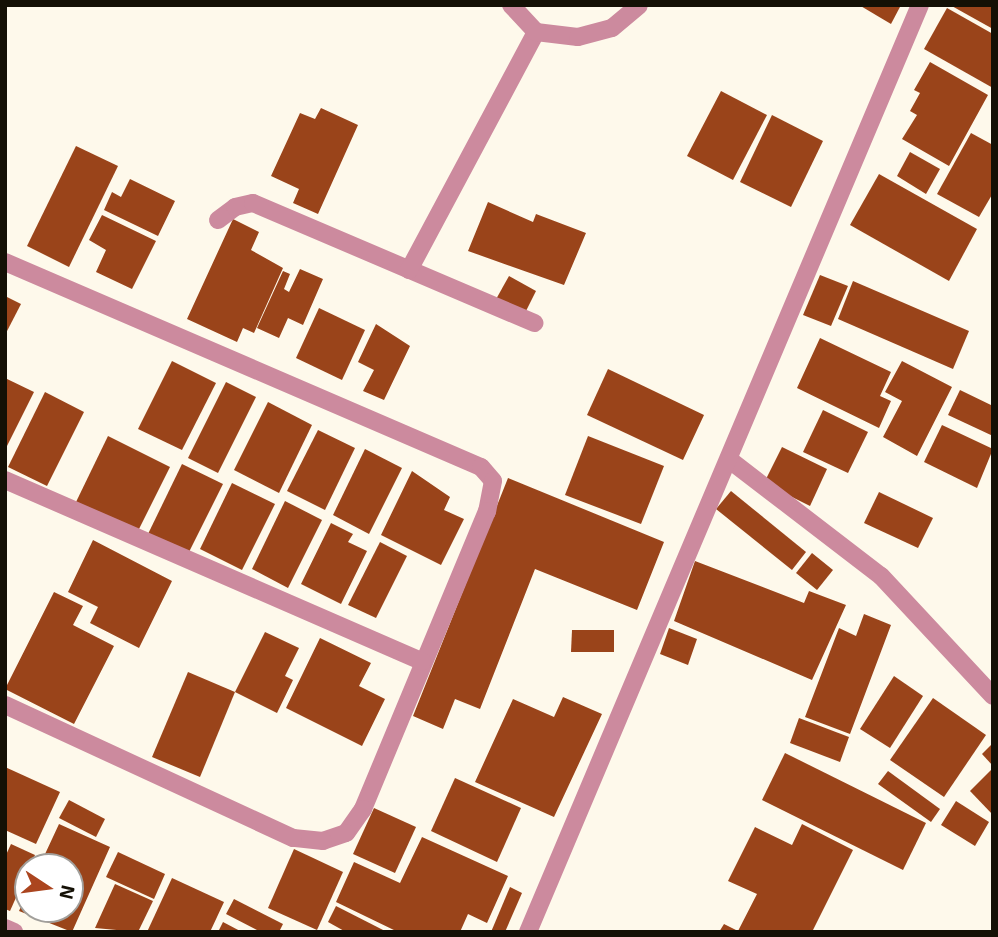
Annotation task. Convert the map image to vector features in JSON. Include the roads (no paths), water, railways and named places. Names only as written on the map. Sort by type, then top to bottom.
[{"type":"street","points":[[511,5],[536,32],[578,37],[612,28],[639,5]]},
{"type":"street","points":[[528,932],[731,461],[920,5]]},
{"type":"street","points":[[409,270],[536,32]]},
{"type":"street","points":[[218,220],[235,207],[253,203],[535,323]]},
{"type":"street","points":[[5,262],[481,467],[493,481],[487,511],[422,661],[363,809],[346,833],[323,841],[293,838],[5,705]]},
{"type":"street","points":[[731,461],[881,576],[993,696]]},
{"type":"street","points":[[5,480],[422,661]]},
{"type":"street","points":[[5,928],[14,932]]}]
